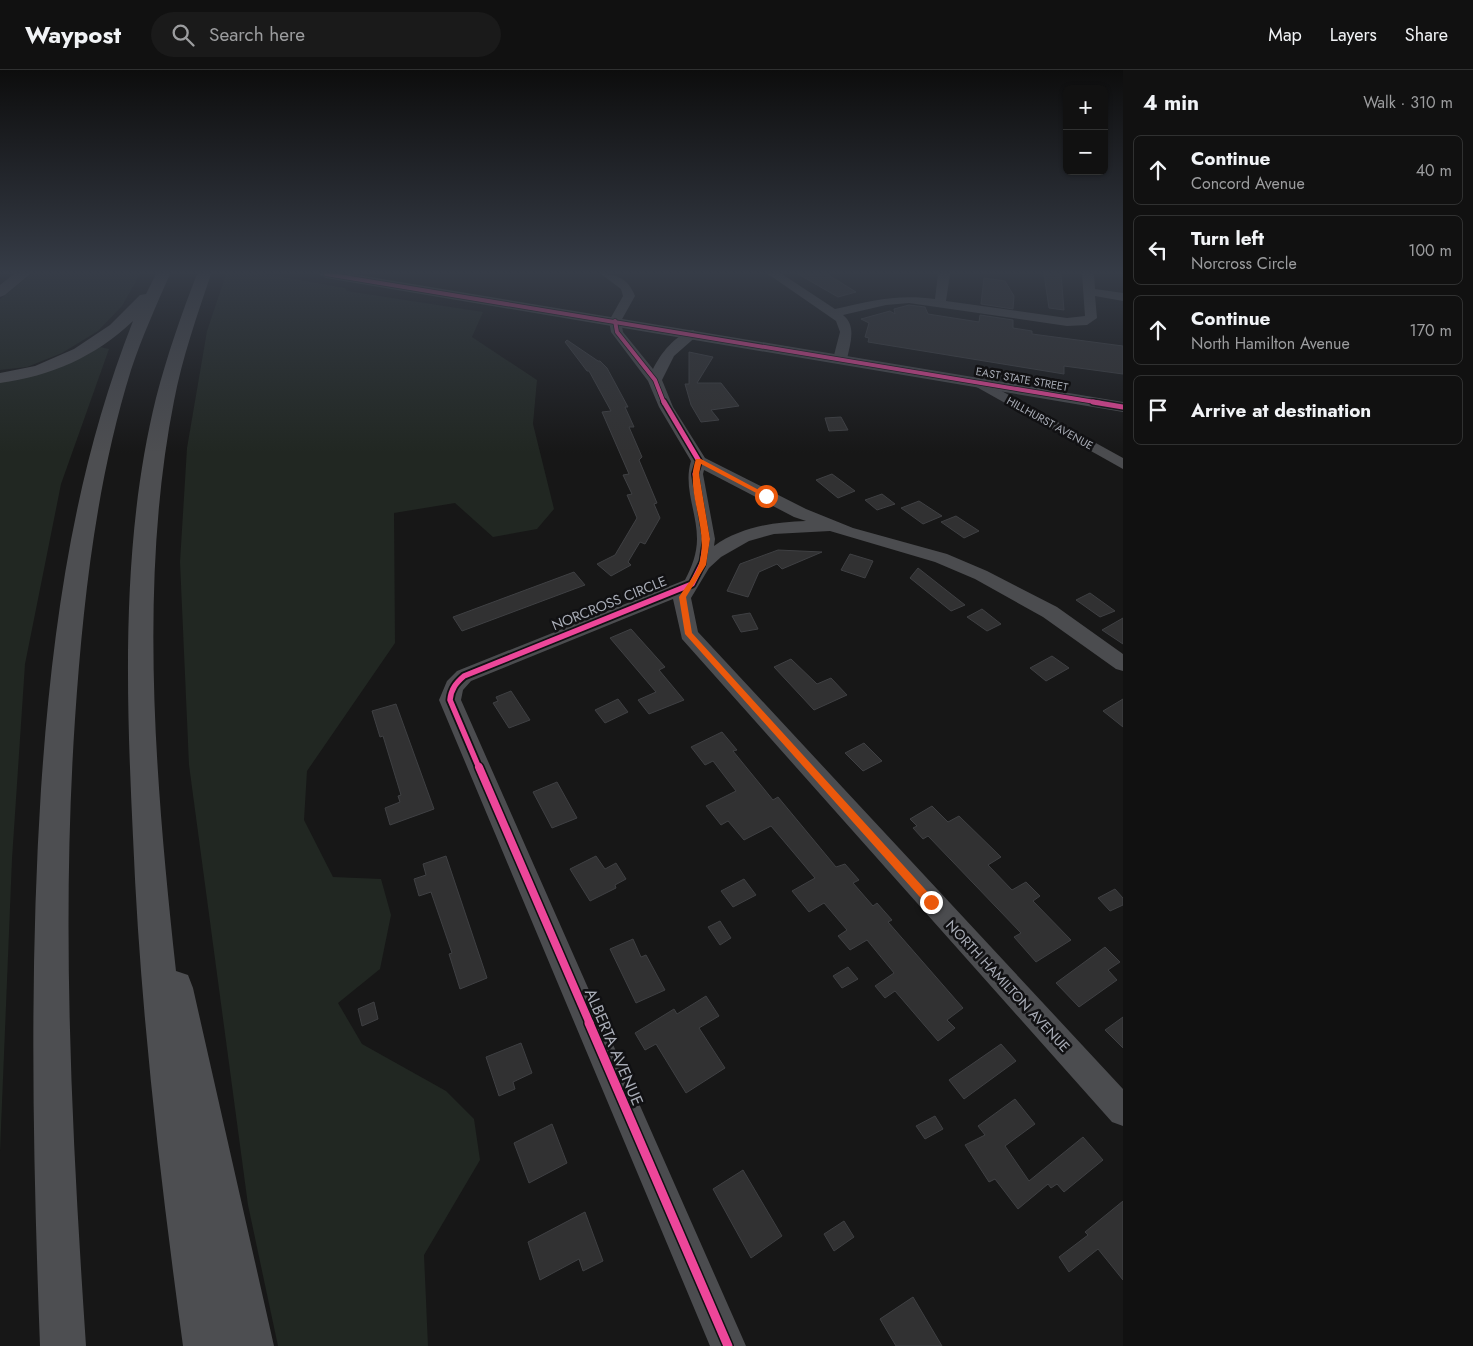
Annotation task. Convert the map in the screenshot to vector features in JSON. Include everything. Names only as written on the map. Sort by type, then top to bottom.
[{"type":"highway","points":[[0,378],[55,364],[109,334]]},
{"type":"highway","points":[[63,1346],[53,1089],[52,978],[56,805],[62,701],[79,557],[97,461],[126,361],[137,334]]},
{"type":"highway","points":[[183,334],[169,384],[150,497],[142,658],[143,738],[150,866],[165,1039],[189,1235],[206,1346]]},
{"type":"highway","points":[[150,866],[251,1346]]},
{"type":"street","points":[[619,334],[655,380],[666,407],[698,461],[792,508],[848,532]]},
{"type":"street","points":[[655,380],[666,355],[672,348],[693,334]]},
{"type":"street","name":"EAST STATE STREET","points":[[693,334],[1123,407]]},
{"type":"street","points":[[840,359],[846,334]]},
{"type":"street","name":"HILLHURST AVENUE","points":[[978,382],[1123,464]]},
{"type":"street","points":[[697,574],[706,539],[696,474],[698,461]]},
{"type":"street","points":[[697,574],[728,543],[764,530],[803,526],[848,532],[900,545],[981,575],[1050,612],[1123,664]]},
{"type":"street","name":"NORCROSS CIRCLE","points":[[475,758],[450,700],[450,691],[455,682],[464,676],[697,574]]},
{"type":"street","name":"NORTH HAMILTON AVENUE","points":[[697,574],[682,597],[689,634],[1123,1111]]},
{"type":"street","name":"ALBERTA AVENUE","points":[[475,758],[728,1346]]},
{"type":"shaded area","points":[[0,334],[94,334],[62,353],[27,367],[0,370]]},
{"type":"shaded area","points":[[207,334],[474,334],[472,337],[537,380],[533,424],[554,509],[537,529],[493,537],[455,503],[394,513],[395,643],[307,771],[304,820],[333,877],[381,879],[391,915],[380,969],[338,1003],[362,1044],[446,1091],[474,1119],[480,1160],[424,1255],[428,1346],[278,1346],[248,1205],[189,765],[180,562],[187,448]]},
{"type":"shaded area","points":[[100,347],[109,349],[61,484],[25,664],[12,859],[0,1152],[0,382],[39,374]]},
{"type":"building","points":[[866,334],[1032,334],[1123,346],[1123,374],[1064,366],[1064,374],[868,342],[869,338],[865,337]]},
{"type":"building","points":[[567,340],[600,361],[607,368],[628,407],[625,407],[634,427],[629,427],[642,457],[639,460],[657,503],[654,504],[660,518],[645,544],[640,542],[628,562],[631,565],[611,576],[597,564],[615,555],[637,518],[627,495],[632,494],[623,475],[629,474],[602,412],[611,411],[589,371],[587,371],[565,342]]},
{"type":"building","points":[[689,352],[713,357],[697,383],[721,383],[739,406],[711,410],[719,420],[701,422],[691,405],[685,384],[689,384]]},
{"type":"building","points":[[841,417],[848,430],[829,431],[825,418]]},
{"type":"building","points":[[832,474],[855,491],[838,498],[816,480]]},
{"type":"building","points":[[882,494],[895,504],[877,510],[865,500]]},
{"type":"building","points":[[919,501],[942,516],[923,524],[901,508]]},
{"type":"building","points":[[956,516],[979,531],[964,538],[941,522]]},
{"type":"building","points":[[778,550],[822,552],[782,569],[777,564],[759,572],[748,597],[727,591],[740,564]]},
{"type":"building","points":[[850,554],[873,561],[865,578],[841,570]]},
{"type":"building","points":[[918,568],[965,605],[951,611],[910,578]]},
{"type":"building","points":[[574,572],[585,585],[462,631],[453,617]]},
{"type":"building","points":[[1090,593],[1115,611],[1100,617],[1076,600]]},
{"type":"building","points":[[982,609],[1001,624],[987,631],[967,617]]},
{"type":"building","points":[[750,613],[758,629],[741,632],[732,616]]},
{"type":"building","points":[[1123,618],[1123,644],[1102,630]]},
{"type":"building","points":[[631,629],[665,667],[659,670],[684,700],[649,714],[638,700],[656,692],[610,638]]},
{"type":"building","points":[[1052,656],[1069,668],[1046,681],[1030,668]]},
{"type":"building","points":[[791,659],[817,684],[831,678],[847,695],[814,710],[774,667]]},
{"type":"building","points":[[511,691],[530,720],[509,728],[493,703],[498,701],[496,697]]},
{"type":"building","points":[[618,699],[628,712],[605,723],[595,710]]},
{"type":"building","points":[[1123,699],[1123,727],[1103,711]]},
{"type":"building","points":[[396,704],[434,809],[390,825],[385,808],[400,802],[398,796],[401,795],[383,736],[380,737],[372,711]]},
{"type":"building","points":[[722,732],[737,750],[733,751],[773,800],[778,797],[836,867],[845,864],[859,880],[853,883],[873,906],[877,903],[892,920],[888,922],[963,1008],[947,1020],[955,1028],[938,1041],[895,991],[885,998],[875,986],[894,973],[867,940],[850,950],[838,936],[847,930],[824,903],[809,912],[792,891],[815,878],[771,826],[744,840],[728,821],[721,825],[706,806],[736,791],[713,761],[705,765],[691,747]]},
{"type":"building","points":[[864,743],[882,761],[863,771],[845,753]]},
{"type":"building","points":[[557,782],[577,818],[552,828],[533,792]]},
{"type":"building","points":[[932,806],[948,822],[959,816],[1001,857],[988,865],[1012,890],[1026,882],[1040,896],[1033,901],[1071,940],[1036,962],[1014,937],[1021,933],[928,836],[923,839],[913,828],[917,826],[910,819]]},
{"type":"building","points":[[446,856],[487,978],[460,989],[449,954],[452,953],[431,892],[419,896],[414,879],[426,875],[423,864]]},
{"type":"building","points":[[596,856],[605,869],[616,863],[626,879],[615,885],[616,888],[590,901],[570,869]]},
{"type":"building","points":[[744,879],[756,895],[733,907],[721,891]]},
{"type":"building","points":[[1115,889],[1123,898],[1123,905],[1110,911],[1098,898]]},
{"type":"building","points":[[720,921],[731,938],[720,945],[708,927]]},
{"type":"building","points":[[633,939],[641,957],[646,955],[665,990],[636,1003],[610,949]]},
{"type":"building","points":[[1105,947],[1120,962],[1108,970],[1117,980],[1079,1007],[1056,983]]},
{"type":"building","points":[[848,967],[858,979],[842,988],[833,976]]},
{"type":"building","points":[[706,996],[719,1016],[699,1028],[725,1068],[686,1093],[656,1044],[645,1050],[635,1033],[674,1009],[677,1014]]},
{"type":"building","points":[[374,1002],[378,1019],[362,1026],[358,1009]]},
{"type":"building","points":[[1123,1017],[1123,1048],[1105,1030]]},
{"type":"building","points":[[521,1043],[532,1073],[513,1082],[515,1089],[499,1096],[486,1057]]},
{"type":"building","points":[[1001,1044],[1016,1061],[964,1099],[949,1080]]},
{"type":"building","points":[[1015,1099],[1035,1124],[1005,1146],[1029,1181],[1083,1137],[1103,1160],[1064,1192],[1057,1184],[1051,1188],[1048,1184],[1018,1209],[995,1179],[989,1182],[965,1145],[985,1135],[978,1126]]},
{"type":"building","points":[[935,1116],[943,1129],[925,1139],[916,1126]]},
{"type":"building","points":[[552,1124],[567,1163],[529,1183],[514,1143]]},
{"type":"building","points":[[743,1170],[782,1236],[751,1258],[713,1189]]},
{"type":"building","points":[[1123,1201],[1123,1280],[1098,1249],[1069,1272],[1059,1257],[1088,1235],[1085,1232]]},
{"type":"building","points":[[585,1212],[603,1261],[583,1271],[579,1259],[540,1280],[528,1242]]},
{"type":"building","points":[[844,1221],[854,1237],[834,1251],[824,1234]]},
{"type":"building","points":[[913,1297],[942,1346],[896,1346],[880,1319]]},
{"type":"cycle path","points":[[618,334],[655,380],[666,407],[699,461],[695,474],[706,539],[702,565],[692,584],[464,676],[454,686],[450,700],[728,1346]]},
{"type":"cycle path","points":[[683,334],[1123,407]]},
{"type":"route","points":[[766,496],[698,461],[696,474],[706,539],[702,565],[692,584],[682,597],[689,634],[931,902]]}]
